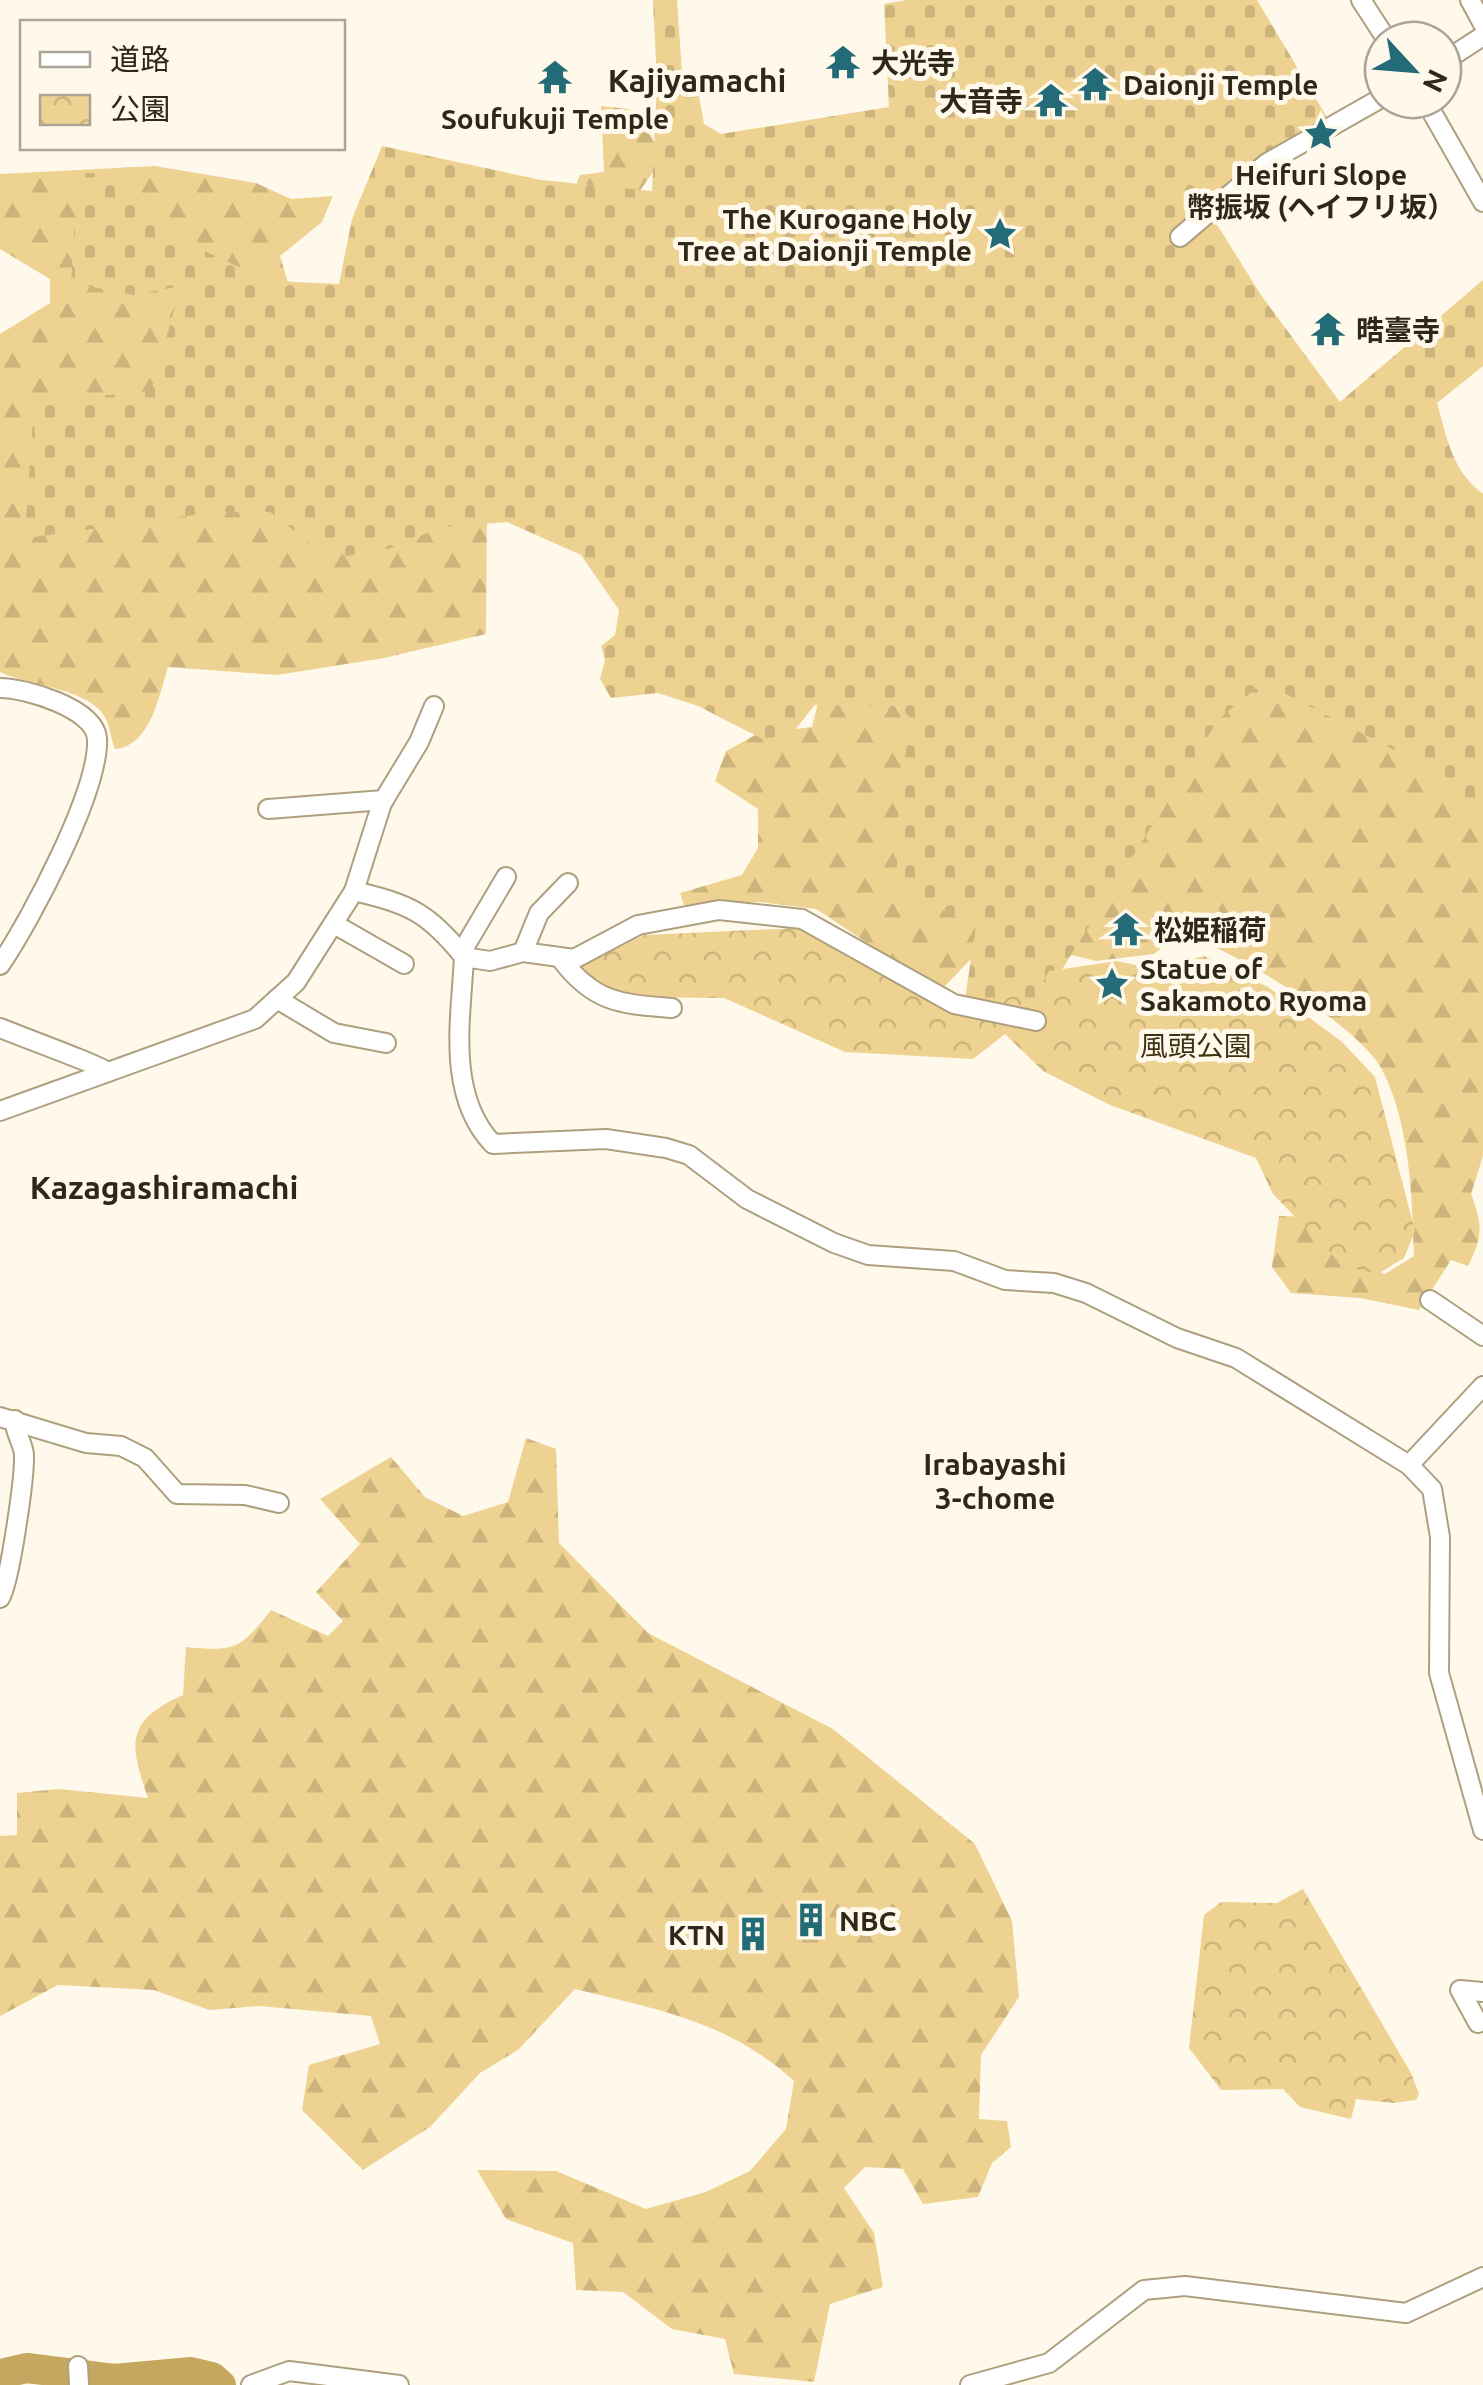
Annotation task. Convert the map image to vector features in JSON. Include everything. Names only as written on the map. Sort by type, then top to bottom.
[{"type":"street","points":[[1470,0],[1483,24]]},
{"type":"street","points":[[1180,237],[1268,163],[1363,108]]},
{"type":"street","points":[[1436,120],[1483,202]]},
{"type":"street","points":[[0,688],[29,690],[86,716],[96,738],[92,767],[63,849],[0,965]]},
{"type":"street","points":[[0,1111],[255,1019],[296,982],[354,891],[384,800],[420,742],[434,706]]},
{"type":"street","points":[[268,810],[384,800]]},
{"type":"street","points":[[506,878],[462,955],[458,1067],[468,1099],[493,1144],[606,1139],[666,1148],[689,1155],[748,1198],[834,1243],[868,1255],[954,1261],[1006,1280],[1054,1283],[1086,1292],[1176,1338],[1236,1358],[1410,1465],[1432,1489],[1440,1537],[1439,1673],[1482,1824]]},
{"type":"street","points":[[523,952],[540,913],[568,883]]},
{"type":"street","points":[[354,891],[398,901],[424,914],[462,955],[490,961],[523,952],[574,960],[638,926],[719,910],[802,919],[954,1004],[1036,1020]]},
{"type":"street","points":[[334,924],[404,964]]},
{"type":"street","points":[[561,959],[574,976],[612,1004],[672,1008]]},
{"type":"street","points":[[276,999],[334,1033],[386,1043]]},
{"type":"street","points":[[0,1028],[68,1058],[96,1062],[108,1072]]},
{"type":"street","points":[[1430,1300],[1483,1336]]},
{"type":"street","points":[[1410,1465],[1483,1386]]},
{"type":"street","points":[[8,1419],[86,1444],[121,1446],[145,1458],[177,1494],[246,1495],[280,1503]]},
{"type":"street","points":[[0,1598],[12,1570],[12,1532],[25,1453],[8,1419]]},
{"type":"street","points":[[1478,2023],[1460,1990],[1483,1992]]},
{"type":"street","points":[[970,2385],[1050,2363],[1144,2290],[1184,2286],[1406,2312],[1483,2277]]},
{"type":"street","points":[[251,2385],[288,2371],[399,2385]]},
{"type":"green space","points":[[653,0],[677,0],[682,74],[699,96],[704,124],[721,134],[889,107],[884,4],[907,0],[1257,0],[1328,119],[1208,210],[1261,295],[1340,402],[1483,280],[1483,366],[1437,403],[1457,464],[1483,494],[1483,836],[1450,779],[1263,682],[1218,720],[1036,1011],[965,999],[977,919],[896,898],[899,796],[911,718],[897,706],[815,705],[780,748],[698,706],[658,693],[611,698],[600,679],[605,660],[601,646],[615,635],[619,610],[581,555],[507,522],[441,527],[392,548],[347,556],[310,543],[270,512],[216,512],[34,537],[26,520],[34,402],[151,391],[181,286],[134,295],[71,283],[78,172],[108,175],[158,222],[241,268],[280,280],[339,284],[352,219],[382,146],[541,180],[652,191],[657,81]]},
{"type":"green space","points":[[601,106],[637,110],[663,158],[605,240],[487,506],[486,634],[384,658],[277,675],[168,667],[145,729],[127,746],[115,749],[106,719],[88,701],[0,672],[0,334],[50,303],[50,279],[0,249],[0,174],[155,166],[256,183],[291,199],[333,196],[322,222],[280,256],[292,296],[524,309],[580,175],[604,172]]},
{"type":"green space","points":[[901,584],[1483,722],[1483,1156],[1471,1194],[1480,1231],[1468,1266],[1451,1260],[1419,1310],[1360,1298],[1291,1293],[1272,1267],[1279,1216],[1324,1217],[1352,1261],[1385,1274],[1414,1256],[1413,1233],[1404,1135],[1381,1068],[1346,1030],[1258,970],[1180,933],[1154,954],[1096,961],[993,936],[945,986],[925,981],[816,909],[761,902],[684,905],[680,893],[742,875],[758,848],[758,809],[715,781],[726,751],[759,733],[812,727],[823,682]]},
{"type":"green space","name":"風頭公園","points":[[799,928],[953,1012],[1019,995],[1033,1000],[1049,971],[1117,961],[1154,969],[1204,956],[1268,987],[1342,1042],[1375,1077],[1415,1231],[1404,1258],[1378,1274],[1343,1266],[1273,1194],[1256,1158],[1110,1105],[1043,1071],[1005,1034],[973,1059],[845,1052],[724,998],[618,997],[576,969],[644,935]]},
{"type":"green space","points":[[526,1438],[556,1449],[559,1543],[648,1633],[833,1729],[975,1844],[1012,1921],[1019,1997],[981,2055],[979,2119],[1007,2121],[1011,2147],[992,2163],[978,2197],[923,2204],[903,2169],[865,2167],[844,2188],[874,2233],[883,2287],[830,2304],[814,2382],[734,2374],[725,2339],[672,2329],[623,2292],[576,2290],[573,2243],[506,2219],[477,2170],[556,2171],[646,2209],[706,2192],[750,2171],[786,2129],[794,2081],[744,2044],[718,2031],[664,2012],[575,1989],[518,2050],[480,2073],[430,2127],[363,2170],[302,2110],[309,2065],[380,2044],[371,2016],[259,2006],[209,2010],[154,1990],[58,1985],[0,2016],[0,1836],[17,1835],[17,1793],[59,1789],[148,1798],[137,1762],[137,1736],[150,1714],[183,1695],[186,1647],[216,1649],[236,1645],[271,1610],[328,1636],[343,1621],[316,1592],[360,1544],[320,1499],[391,1457],[425,1497],[463,1516],[508,1502]]},
{"type":"green space","points":[[1303,1889],[1411,2073],[1419,2094],[1416,2100],[1393,2103],[1356,2099],[1351,2119],[1300,2107],[1283,2089],[1221,2090],[1189,2048],[1204,1915],[1221,1902],[1277,1903]]},
{"type":"waterway","points":[[0,2374],[27,2368],[114,2379],[191,2372],[212,2377],[221,2385]]},
{"type":"place","name":"大光寺","points":[[843,62]]},
{"type":"place","name":"Soufukuji Temple","points":[[555,77]]},
{"type":"place","name":"Daionji Temple","points":[[1095,84]]},
{"type":"place","name":"大音寺","points":[[1051,100]]},
{"type":"place","name":"Heifuri Slope 幣振坂 (ヘイフリ坂）","points":[[1321,134]]},
{"type":"place","name":"The Kurogane Holy Tree at Daionji Temple","points":[[1000,234]]},
{"type":"place","name":"晧臺寺","points":[[1328,329]]},
{"type":"place","name":"松姫稲荷","points":[[1126,929]]},
{"type":"place","name":"Statue of Sakamoto Ryoma","points":[[1112,984]]},
{"type":"place","name":"NBC","points":[[811,1920]]},
{"type":"place","name":"KTN","points":[[753,1934]]},
{"type":"district","name":"Kajiyamachi","points":[[697,80]]},
{"type":"district","name":"Kazagashiramachi","points":[[164,1187]]},
{"type":"district","name":"Irabayashi 3-chome","points":[[995,1481]]}]
